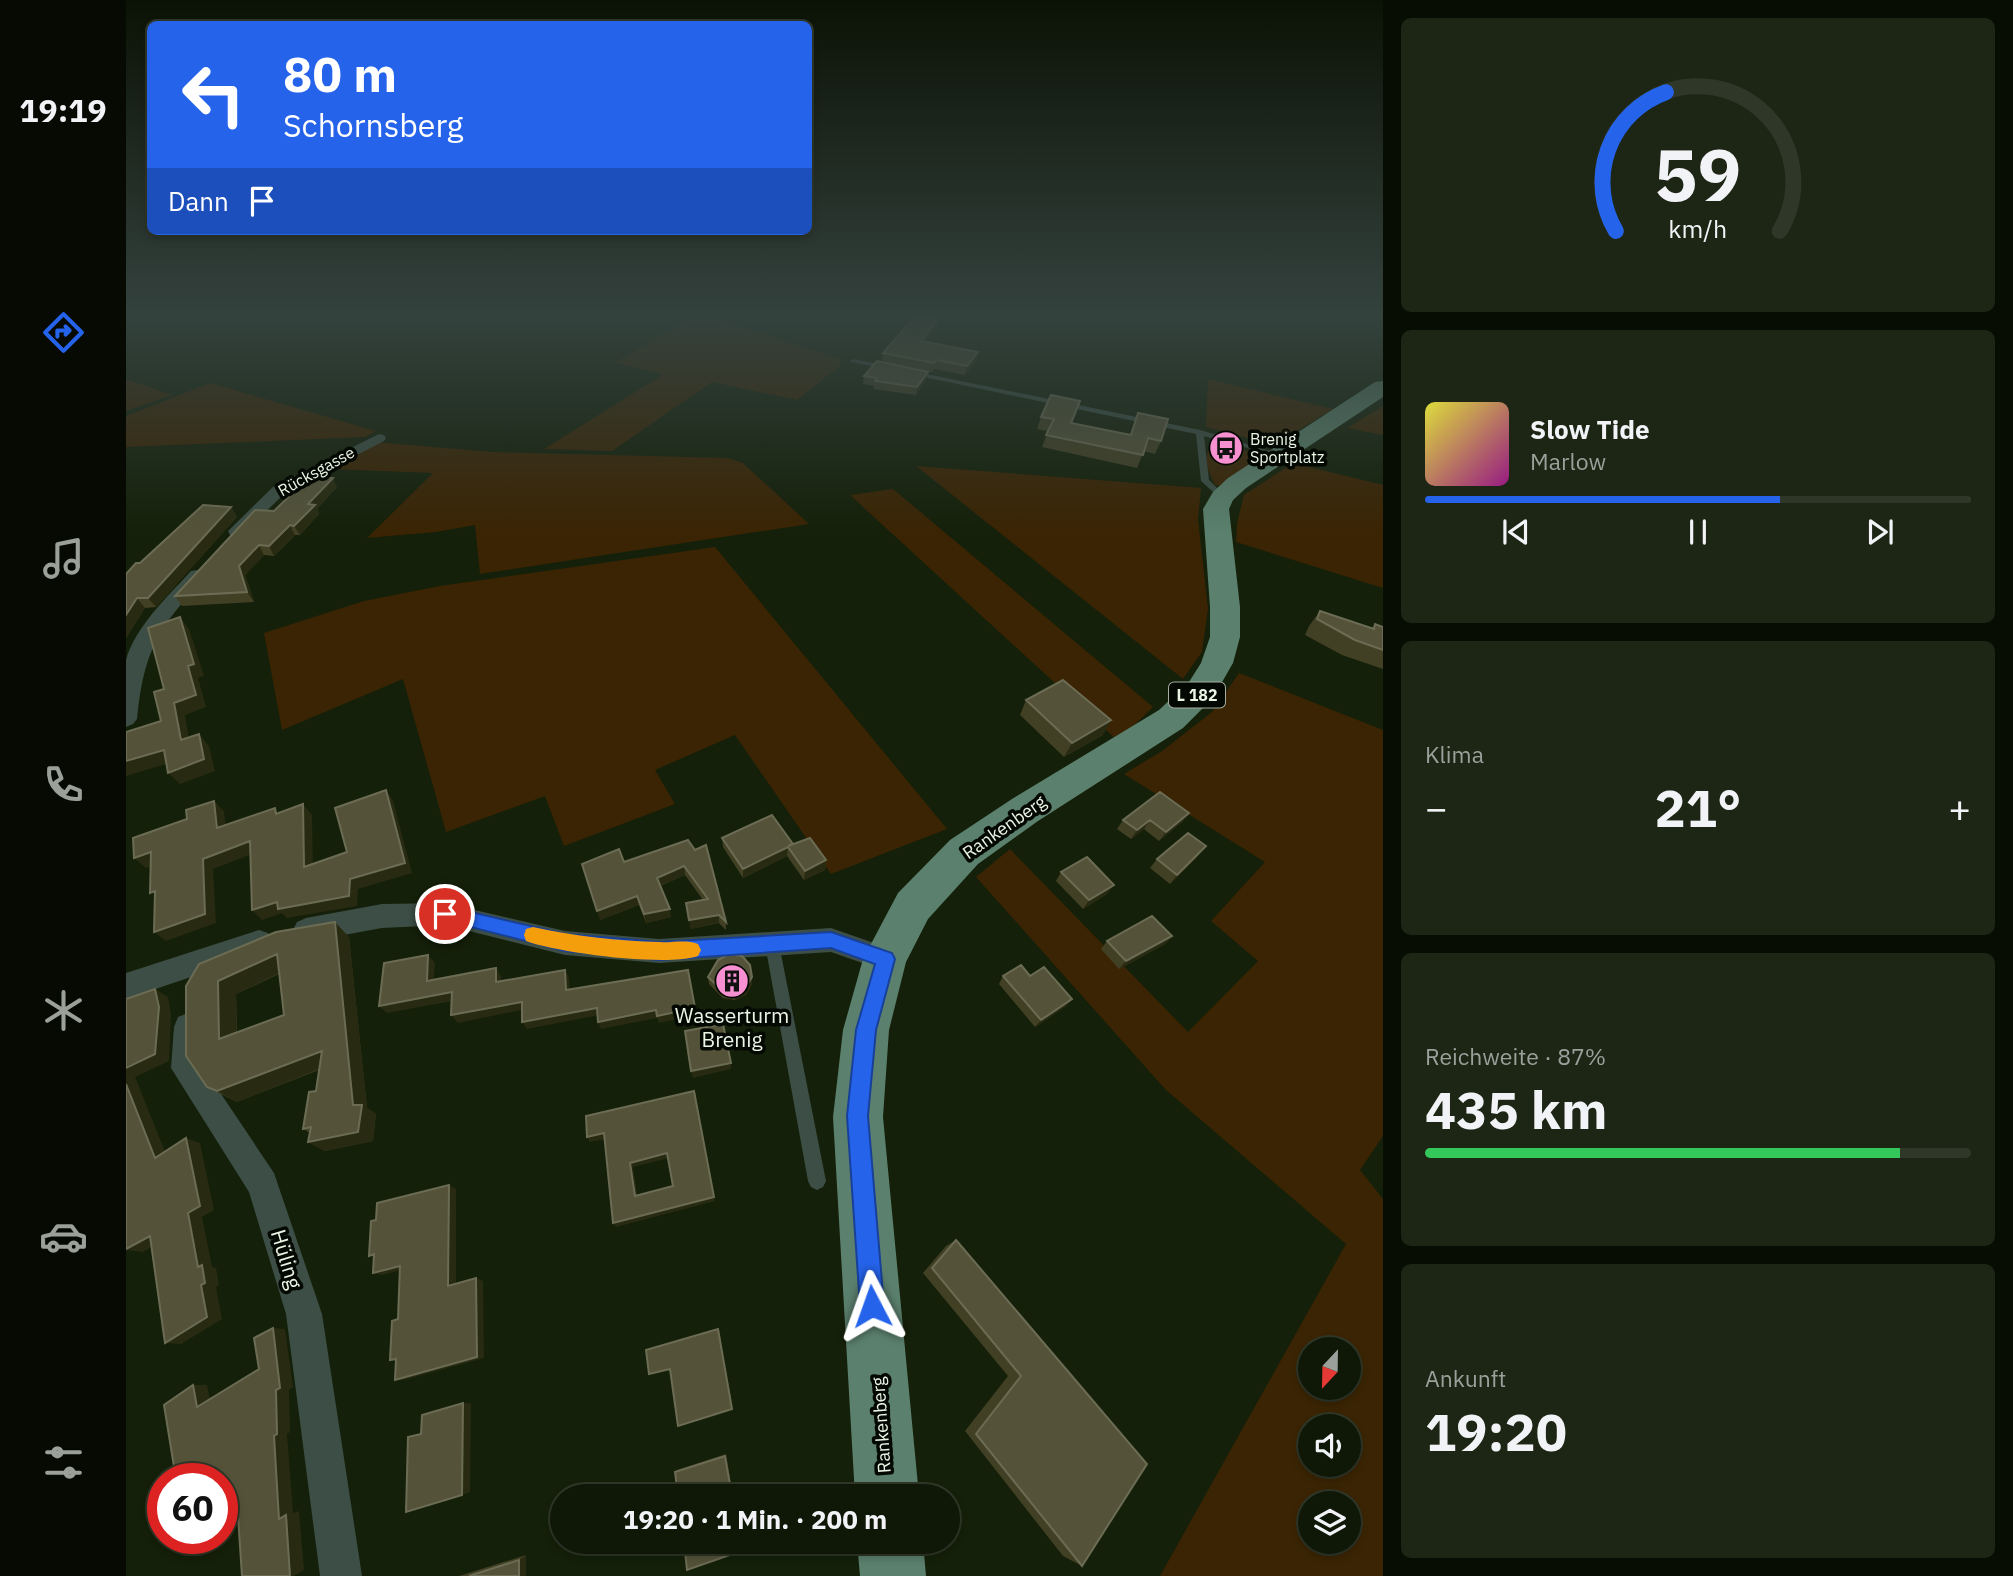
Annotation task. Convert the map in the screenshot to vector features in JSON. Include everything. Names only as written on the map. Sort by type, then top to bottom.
[{"type":"main road","points":[[1222,497],[1237,482],[1383,387]]},
{"type":"main road","name":"Rankenberg","points":[[886,1484],[858,1116],[866,1030],[885,959],[913,906],[964,852],[1025,810],[1171,719],[1201,690],[1217,663],[1225,638],[1225,607],[1216,528],[1216,509],[1222,497]]},
{"type":"main road","points":[[891,1554],[893,1576]]},
{"type":"street","name":"Rücksgasse","points":[[126,719],[132,673],[142,645],[177,596],[280,489],[379,438]]},
{"type":"street","points":[[126,986],[291,932],[382,916],[445,914],[565,943],[659,951],[831,940],[885,959]]},
{"type":"street","name":"Hüling","points":[[190,964],[186,1068],[263,1184],[304,1314],[341,1576]]},
{"type":"lane","points":[[976,386],[1200,432],[1280,455]]},
{"type":"lane","points":[[1200,432],[1205,481],[1222,497]]},
{"type":"lane","points":[[772,944],[817,1181]]},
{"type":"shaded area","points":[[126,386],[145,386],[172,395],[126,411]]},
{"type":"shaded area","points":[[204,386],[219,386],[376,431],[365,437],[126,447],[126,416]]},
{"type":"shaded area","points":[[646,386],[707,386],[612,451],[544,449]]},
{"type":"shaded area","points":[[729,386],[815,386],[797,400]]},
{"type":"shaded area","points":[[1208,386],[1235,386],[1333,409],[1274,445],[1206,427]]},
{"type":"shaded area","points":[[1383,406],[1383,435],[1347,428]]},
{"type":"shaded area","points":[[375,442],[492,452],[728,458],[743,463],[809,524],[480,574],[475,525],[436,532],[367,538],[433,473],[330,469]]},
{"type":"shaded area","points":[[1217,444],[1251,452],[1258,460],[1223,486],[1215,485],[1207,457],[1211,447]]},
{"type":"shaded area","points":[[1293,463],[1383,485],[1383,588],[1236,542],[1237,523],[1244,495]]},
{"type":"shaded area","points":[[916,466],[1201,488],[1198,519],[1208,609],[1202,652],[1183,679]]},
{"type":"shaded area","points":[[893,489],[1153,707],[1118,741],[850,495]]},
{"type":"shaded area","points":[[715,547],[947,829],[831,874],[735,735],[655,770],[675,804],[564,846],[545,796],[446,832],[403,679],[282,730],[264,633],[364,601],[440,586]]},
{"type":"shaded area","points":[[1239,673],[1383,730],[1383,1136],[1360,1170],[1383,1199],[1383,1576],[1160,1576],[1346,1244],[1166,1090],[976,877],[1010,849],[1188,1032],[1258,961],[1211,921],[1265,862],[1124,774],[1162,751],[1212,712]]},
{"type":"building","points":[[1051,395],[1080,401],[1071,423],[1131,435],[1138,413],[1168,419],[1161,441],[1148,438],[1143,455],[1046,435],[1054,419],[1041,417]]},
{"type":"building","points":[[310,476],[333,478],[308,504],[315,505],[294,526],[290,525],[269,546],[259,545],[239,566],[247,592],[175,596],[255,510],[274,511]]},
{"type":"building","points":[[203,505],[231,507],[148,598],[137,598],[126,615],[126,574]]},
{"type":"building","points":[[1320,611],[1374,629],[1375,624],[1383,627],[1383,650],[1355,640],[1317,619]]},
{"type":"building","points":[[180,617],[194,664],[188,666],[196,695],[174,703],[181,740],[199,734],[204,759],[168,773],[164,750],[126,761],[126,732],[161,721],[154,692],[164,689],[148,628]]},
{"type":"building","points":[[1063,680],[1111,720],[1072,743],[1026,700]]},
{"type":"building","points":[[386,790],[405,863],[350,879],[349,896],[278,909],[277,902],[252,910],[250,841],[203,859],[205,914],[154,932],[155,891],[150,893],[151,852],[134,858],[133,838],[187,819],[186,810],[214,801],[217,828],[275,808],[276,814],[303,804],[304,867],[347,852],[335,808]]},
{"type":"building","points":[[1160,792],[1189,813],[1166,832],[1150,820],[1137,830],[1123,820]]},
{"type":"building","points":[[772,815],[793,844],[788,846],[810,838],[826,860],[805,871],[788,847],[743,869],[722,838]]},
{"type":"building","points":[[1188,833],[1206,846],[1177,875],[1157,859]]},
{"type":"building","points":[[688,840],[695,850],[706,845],[726,922],[719,915],[689,920],[686,903],[708,899],[684,866],[657,878],[670,909],[644,914],[637,896],[597,911],[582,864],[619,849],[624,862]]},
{"type":"building","points":[[1087,857],[1114,885],[1089,900],[1061,872]]},
{"type":"building","points":[[1152,916],[1172,936],[1126,961],[1107,941]]},
{"type":"building","points":[[335,922],[353,1105],[362,1105],[358,1132],[308,1142],[311,1127],[303,1129],[309,1092],[316,1091],[322,1051],[217,1091],[207,1087],[186,1056],[186,986],[199,964],[276,932]],"holes":[[[277,954],[284,1015],[219,1039],[218,981]]]},
{"type":"building","name":"Wasserturm Brenig","points":[[729,954],[742,956],[750,965],[752,977],[746,987],[735,993],[722,990],[708,977],[718,960]]},
{"type":"building","points":[[428,955],[427,981],[496,968],[496,982],[565,970],[566,990],[688,970],[695,1008],[657,1016],[656,1010],[598,1022],[597,1008],[522,1022],[522,1002],[451,1015],[452,992],[379,1006],[384,963]]},
{"type":"building","points":[[1021,965],[1030,976],[1044,967],[1072,999],[1041,1020],[1003,976]]},
{"type":"building","points":[[155,989],[159,1007],[155,1054],[126,1068],[126,999]]},
{"type":"building","points":[[723,1024],[731,1063],[691,1071],[685,1031]]},
{"type":"building","points":[[126,1084],[155,1158],[186,1138],[200,1206],[188,1213],[198,1267],[202,1265],[205,1283],[201,1285],[207,1317],[165,1343],[150,1236],[126,1249]]},
{"type":"building","points":[[694,1091],[714,1197],[613,1223],[604,1133],[587,1137],[586,1116]],"holes":[[[667,1153],[673,1186],[635,1196],[630,1163]]]},
{"type":"building","points":[[449,1185],[448,1286],[476,1278],[477,1357],[395,1380],[396,1359],[390,1360],[392,1321],[398,1319],[400,1266],[373,1273],[374,1254],[369,1256],[371,1221],[376,1220],[377,1203]]},
{"type":"building","points":[[956,1240],[1147,1464],[1082,1566],[976,1434],[1021,1376],[932,1268]]},
{"type":"building","points":[[273,1328],[280,1388],[276,1390],[277,1434],[274,1436],[279,1519],[286,1515],[290,1576],[242,1576],[238,1463],[173,1463],[164,1405],[193,1385],[197,1407],[259,1369],[254,1338]]},
{"type":"building","points":[[718,1329],[732,1409],[678,1426],[670,1369],[649,1374],[646,1350]]},
{"type":"building","points":[[463,1403],[462,1495],[406,1512],[408,1437],[421,1434],[422,1415]]},
{"type":"building","points":[[725,1456],[730,1484],[676,1484],[675,1472]]},
{"type":"building","points":[[685,1554],[732,1554],[687,1570]]},
{"type":"building","points":[[519,1560],[519,1576],[469,1576]]},
{"type":"slow traffic","points":[[533,935],[565,943],[659,951],[691,950]]},
{"type":"place","name":"Brenig Sportplatz","points":[[1226,448]]},
{"type":"place","name":"Wasserturm Brenig","points":[[732,981]]},
{"type":"route","points":[[445,914],[565,943],[659,951],[831,940],[885,959],[866,1030],[858,1116],[872,1306]]}]
